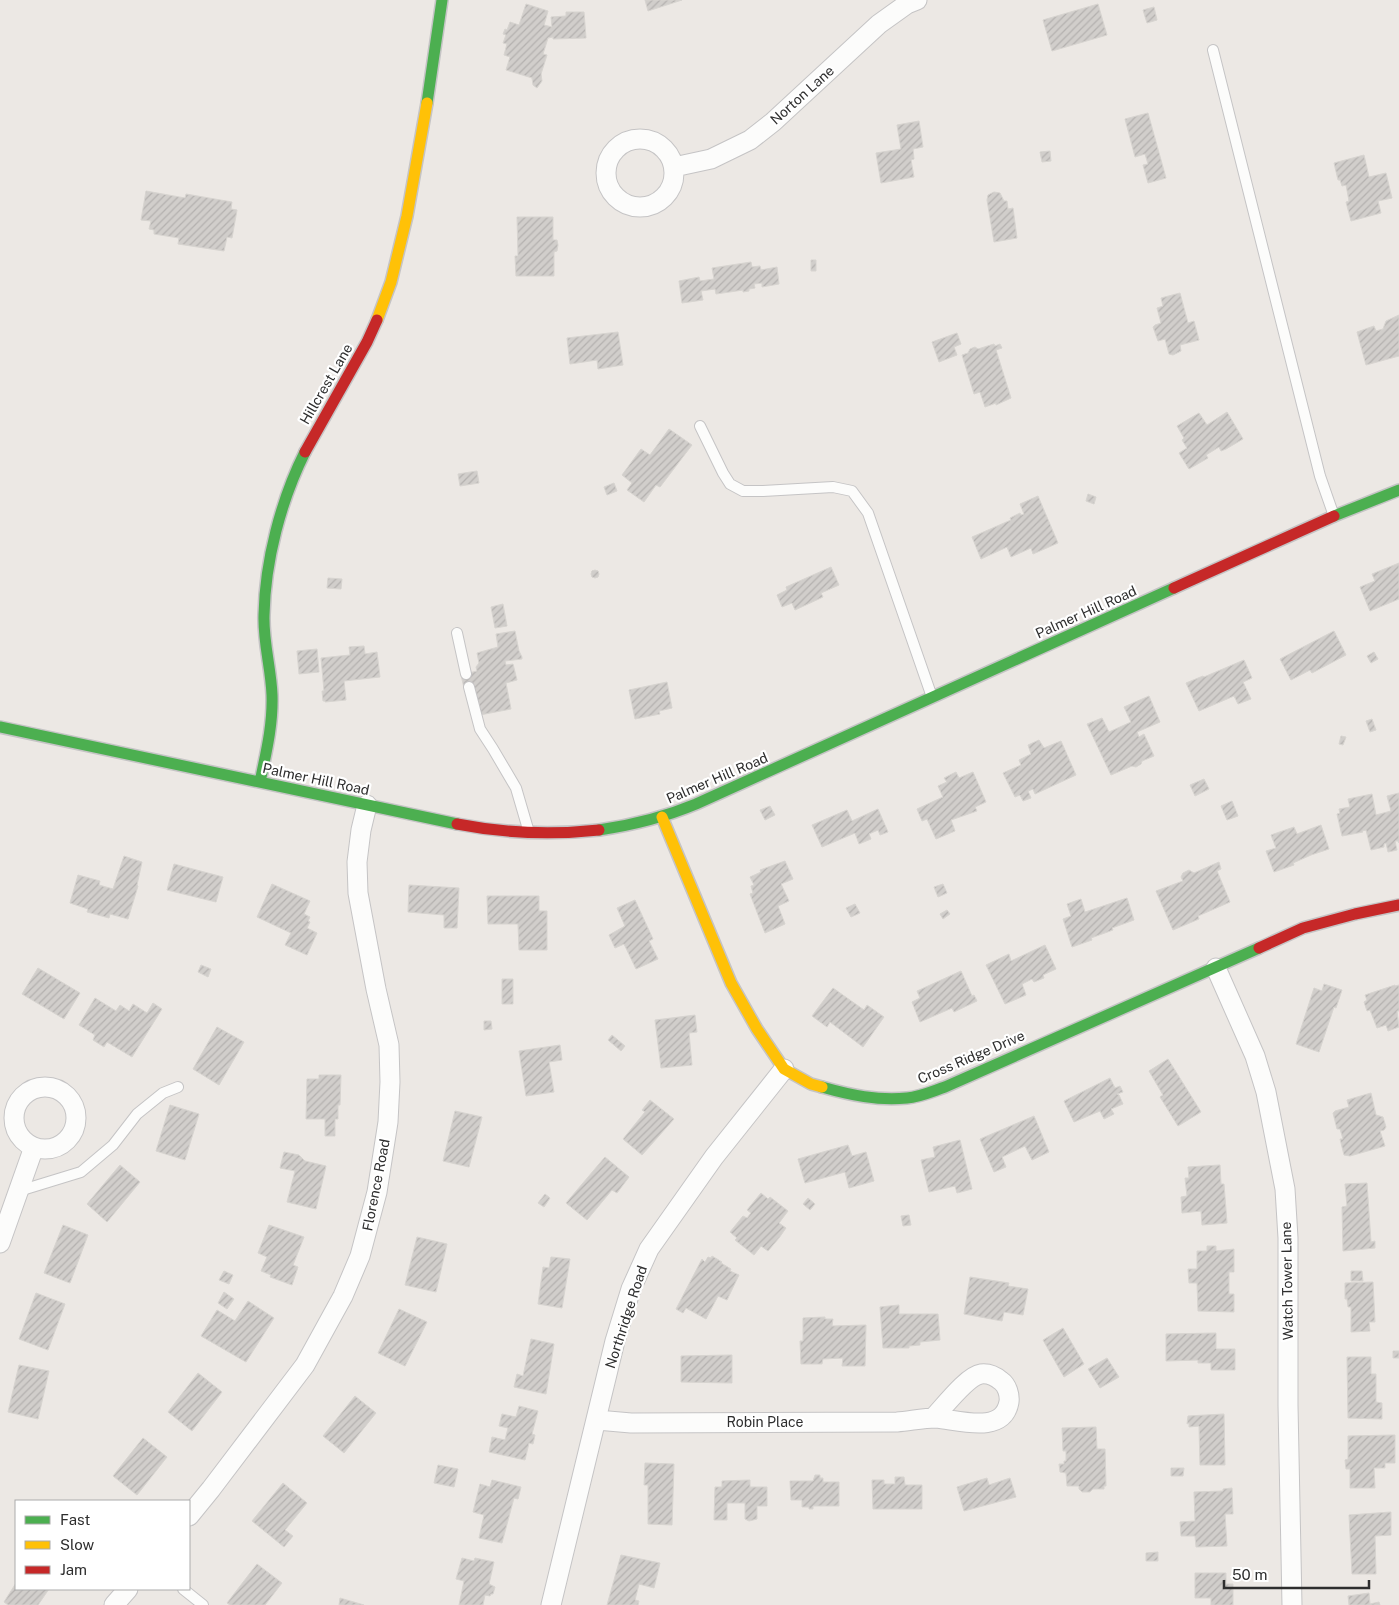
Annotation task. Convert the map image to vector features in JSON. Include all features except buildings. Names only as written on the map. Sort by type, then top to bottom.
[{"type":"street","name":"Hillcrest Lane","points":[[260,782],[269,737],[272,705],[264,613],[270,562],[281,513],[296,471],[311,439],[354,367],[380,316],[407,216],[442,0]]},
{"type":"street","name":"Norton Lane","points":[[674,167],[711,160],[750,140],[773,122],[879,24],[907,4],[916,0]]},
{"type":"street","name":"Palmer Hill Road","points":[[0,727],[468,826],[529,832],[571,832],[619,826],[662,817],[730,790],[1334,516],[1399,490]]},
{"type":"street","name":"Florence Road","points":[[190,1515],[305,1365],[343,1296],[360,1256],[365,1238],[376,1192],[388,1122],[390,1082],[389,1045],[376,990],[358,893],[357,862],[361,830],[367,805]]},
{"type":"street","name":"Cross Ridge Drive","points":[[662,817],[731,983],[757,1029],[784,1069],[811,1084],[844,1094],[877,1099],[909,1098],[945,1086],[1304,928],[1355,914],[1399,905]]},
{"type":"street","name":"Watch Tower Lane","points":[[1216,968],[1255,1056],[1266,1092],[1285,1190],[1288,1238],[1288,1395],[1292,1605]]},
{"type":"street","name":"Northridge Road","points":[[551,1605],[615,1340],[632,1289],[649,1249],[714,1157],[784,1069]]},
{"type":"street","points":[[0,1243],[34,1147]]},
{"type":"street","name":"Robin Place","points":[[597,1420],[631,1422],[897,1422],[933,1418]]},
{"type":"street","points":[[114,1605],[127,1590]]},
{"type":"lane","points":[[1213,50],[1317,467],[1334,516]]},
{"type":"lane","points":[[700,426],[730,484],[743,491],[833,486],[852,491],[868,513],[933,698]]},
{"type":"lane","points":[[458,633],[466,674]]},
{"type":"lane","points":[[469,687],[480,729],[516,788],[529,832]]},
{"type":"lane","points":[[19,1191],[81,1172],[113,1145],[137,1114],[163,1092],[178,1087]]},
{"type":"lane","points":[[184,1590],[203,1605]]},
{"type":"traffic: fast","points":[[427,103],[442,0]]},
{"type":"traffic: fast","points":[[260,782],[269,739],[272,706],[264,625],[267,574],[282,510],[305,452]]},
{"type":"traffic: fast","points":[[1334,516],[1399,490]]},
{"type":"traffic: fast","points":[[599,830],[649,820],[696,804],[1174,588]]},
{"type":"traffic: fast","points":[[0,727],[457,824]]},
{"type":"traffic: fast","points":[[822,1087],[854,1095],[885,1099],[926,1094],[1259,948]]},
{"type":"traffic: slow","points":[[377,320],[391,282],[407,216],[427,103]]},
{"type":"traffic: slow","points":[[662,817],[731,983],[757,1029],[784,1069],[811,1084],[822,1087]]},
{"type":"traffic: jam","points":[[305,452],[367,342],[377,320]]},
{"type":"traffic: jam","points":[[1174,588],[1334,516]]},
{"type":"traffic: jam","points":[[457,824],[528,832],[599,830]]},
{"type":"traffic: jam","points":[[1259,948],[1303,928],[1399,905]]}]
